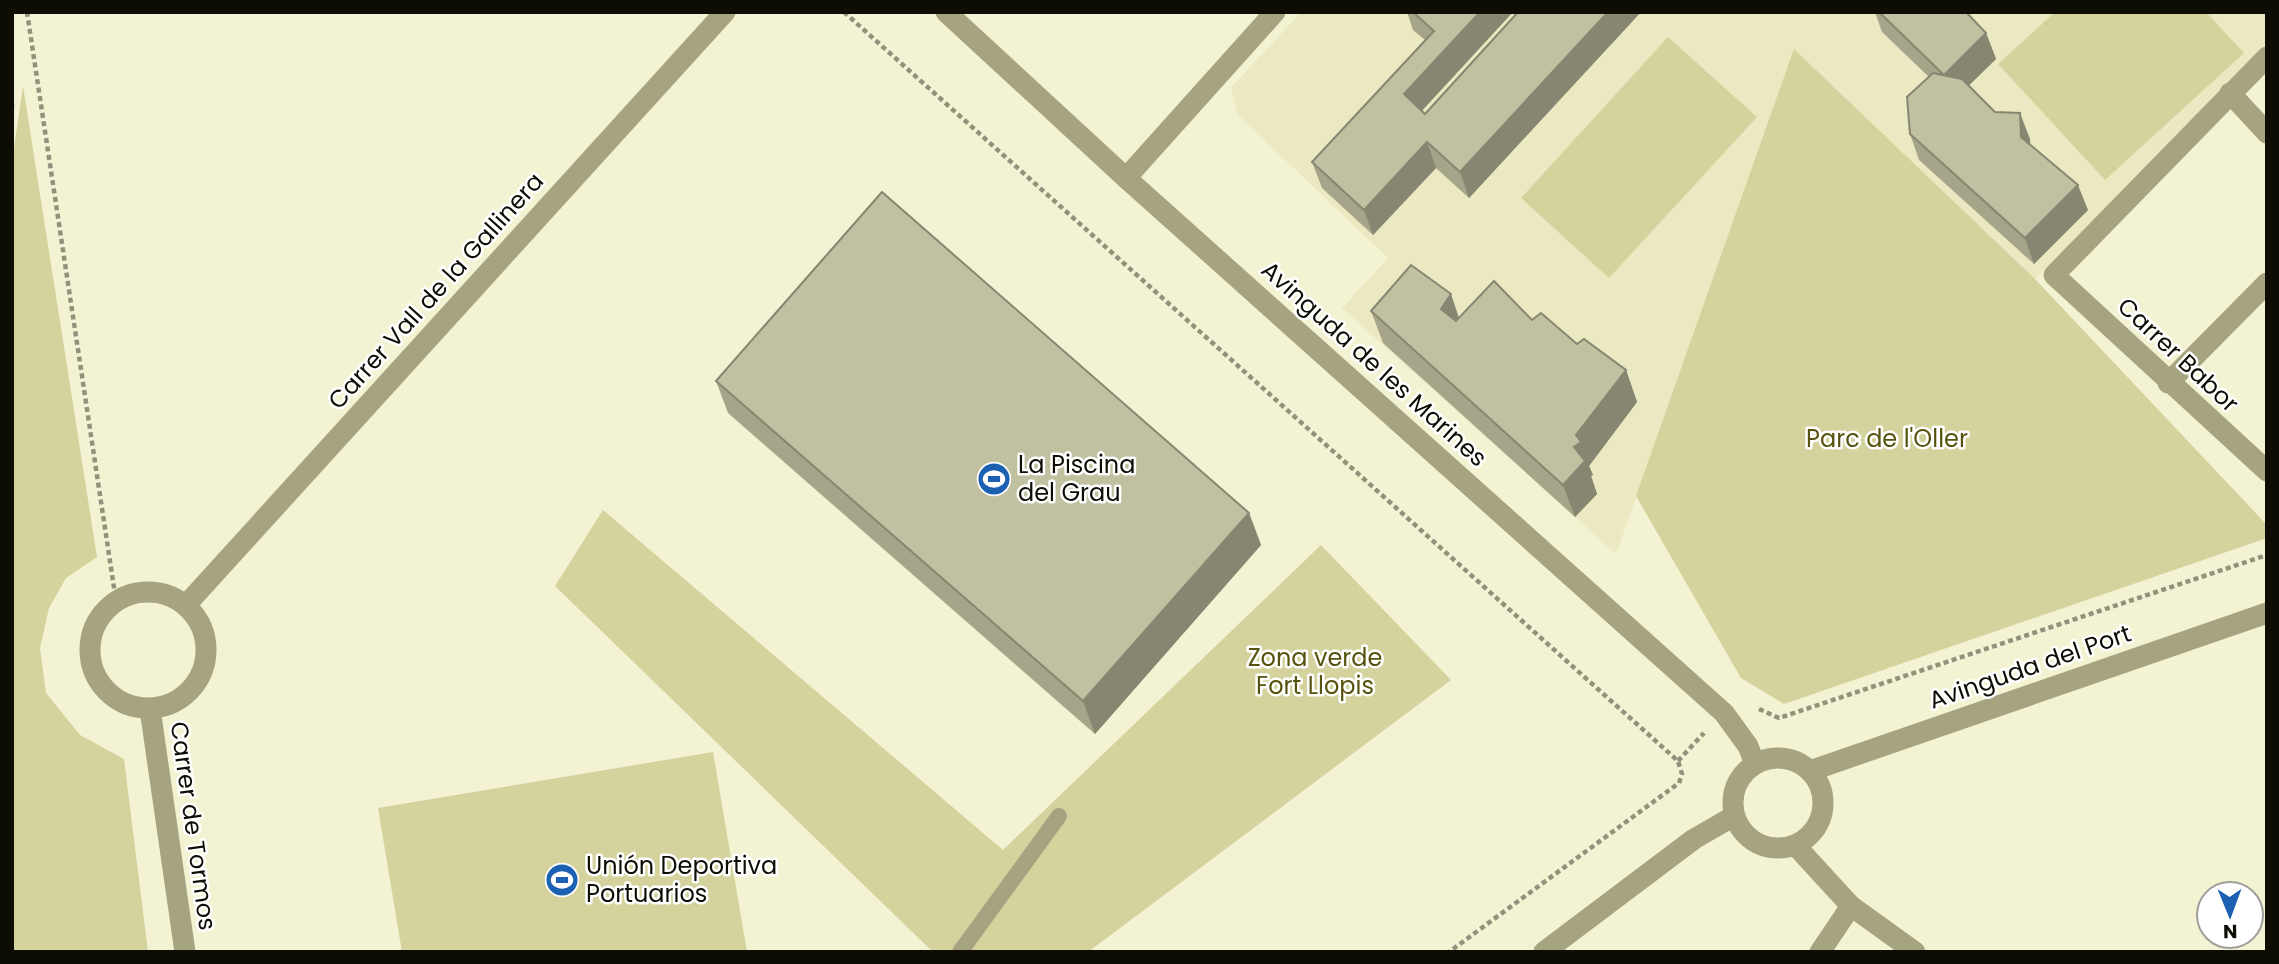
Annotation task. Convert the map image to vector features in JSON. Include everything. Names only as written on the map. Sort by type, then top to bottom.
[{"type":"street","name":"Carrer Vall de la Gallinera","points":[[186,605],[725,12]]},
{"type":"street","name":"Avinguda de les Marines","points":[[946,12],[1126,178],[1724,713],[1748,746],[1755,764]]},
{"type":"street","points":[[1126,178],[1275,12]]},
{"type":"street","points":[[2267,57],[2230,93],[2267,132]]},
{"type":"street","name":"Carrer Babor","points":[[2230,93],[2054,275],[2168,383],[2267,471]]},
{"type":"street","points":[[2168,383],[2267,283]]},
{"type":"street","points":[[152,592],[170,596],[186,605],[202,628],[206,656],[204,669],[188,693],[164,706],[150,709],[131,706],[114,698],[100,684],[92,667],[89,649],[92,630],[102,613],[116,601],[133,594],[152,592]]},
{"type":"street","name":"Avinguda del Port","points":[[1810,771],[2267,612]]},
{"type":"street","name":"Carrer de Tormos","points":[[150,709],[185,952]]},
{"type":"street","points":[[1769,758],[1798,762],[1810,771],[1824,797],[1818,826],[1809,837],[1796,846],[1773,848],[1752,841],[1741,831],[1734,816],[1732,802],[1735,786],[1744,773],[1769,758]]},
{"type":"street","points":[[1544,952],[1694,839],[1734,816]]},
{"type":"street","points":[[1796,846],[1851,906],[1915,952]]},
{"type":"street","points":[[1819,952],[1851,906]]},
{"type":"lane","points":[[960,952],[1059,816]]},
{"type":"path","points":[[27,12],[116,601]]},
{"type":"path","points":[[844,12],[1678,761],[1682,774],[1679,783],[1449,952]]},
{"type":"path","points":[[12,103],[12,113]]},
{"type":"path","points":[[1678,761],[1724,713],[1742,702],[1779,718],[2267,555]]},
{"type":"shaded area","points":[[1301,12],[2267,12],[2267,47],[2035,279],[1795,50],[1616,554],[1342,308],[1388,258],[1237,114],[1231,88]]},
{"type":"green space","points":[[2055,12],[2206,12],[2244,53],[2105,180],[1998,64]]},
{"type":"green space","points":[[1668,37],[1757,117],[1609,278],[1521,198]]},
{"type":"green space","name":"Parc de l'Oller","points":[[1794,49],[2035,279],[2267,525],[2267,538],[1784,704],[1741,678],[1636,496]]},
{"type":"green space","points":[[23,86],[97,557],[66,578],[49,608],[40,648],[46,693],[80,735],[124,759],[148,952],[12,952],[12,162]]},
{"type":"green space","name":"Zona verde Fort Llopis","points":[[603,510],[1003,850],[1321,545],[1451,680],[1088,952],[933,952],[555,586]]},
{"type":"green space","name":"Unión Deportiva Portuarios","points":[[713,752],[747,952],[402,952],[378,808]]},
{"type":"building","points":[[1413,12],[1480,12],[1404,94],[1425,114],[1518,12],[1608,12],[1460,172],[1427,142],[1364,210],[1312,162],[1434,31]]},
{"type":"building","points":[[1879,12],[1966,12],[1986,33],[1944,75]]},
{"type":"building","points":[[1933,73],[1962,79],[1995,112],[2020,113],[2021,137],[2078,185],[2025,238],[1910,134],[1907,97]]},
{"type":"building","name":"La Piscina del Grau","points":[[882,192],[1249,513],[1083,701],[716,381]]},
{"type":"building","points":[[1411,265],[1451,294],[1441,309],[1456,321],[1494,281],[1532,320],[1541,313],[1577,344],[1584,339],[1626,370],[1576,435],[1581,442],[1574,447],[1585,461],[1563,485],[1371,311]]},
{"type":"place","name":"La Piscina del Grau","points":[[994,479]]},
{"type":"place","name":"Unión Deportiva Portuarios","points":[[562,880]]}]
